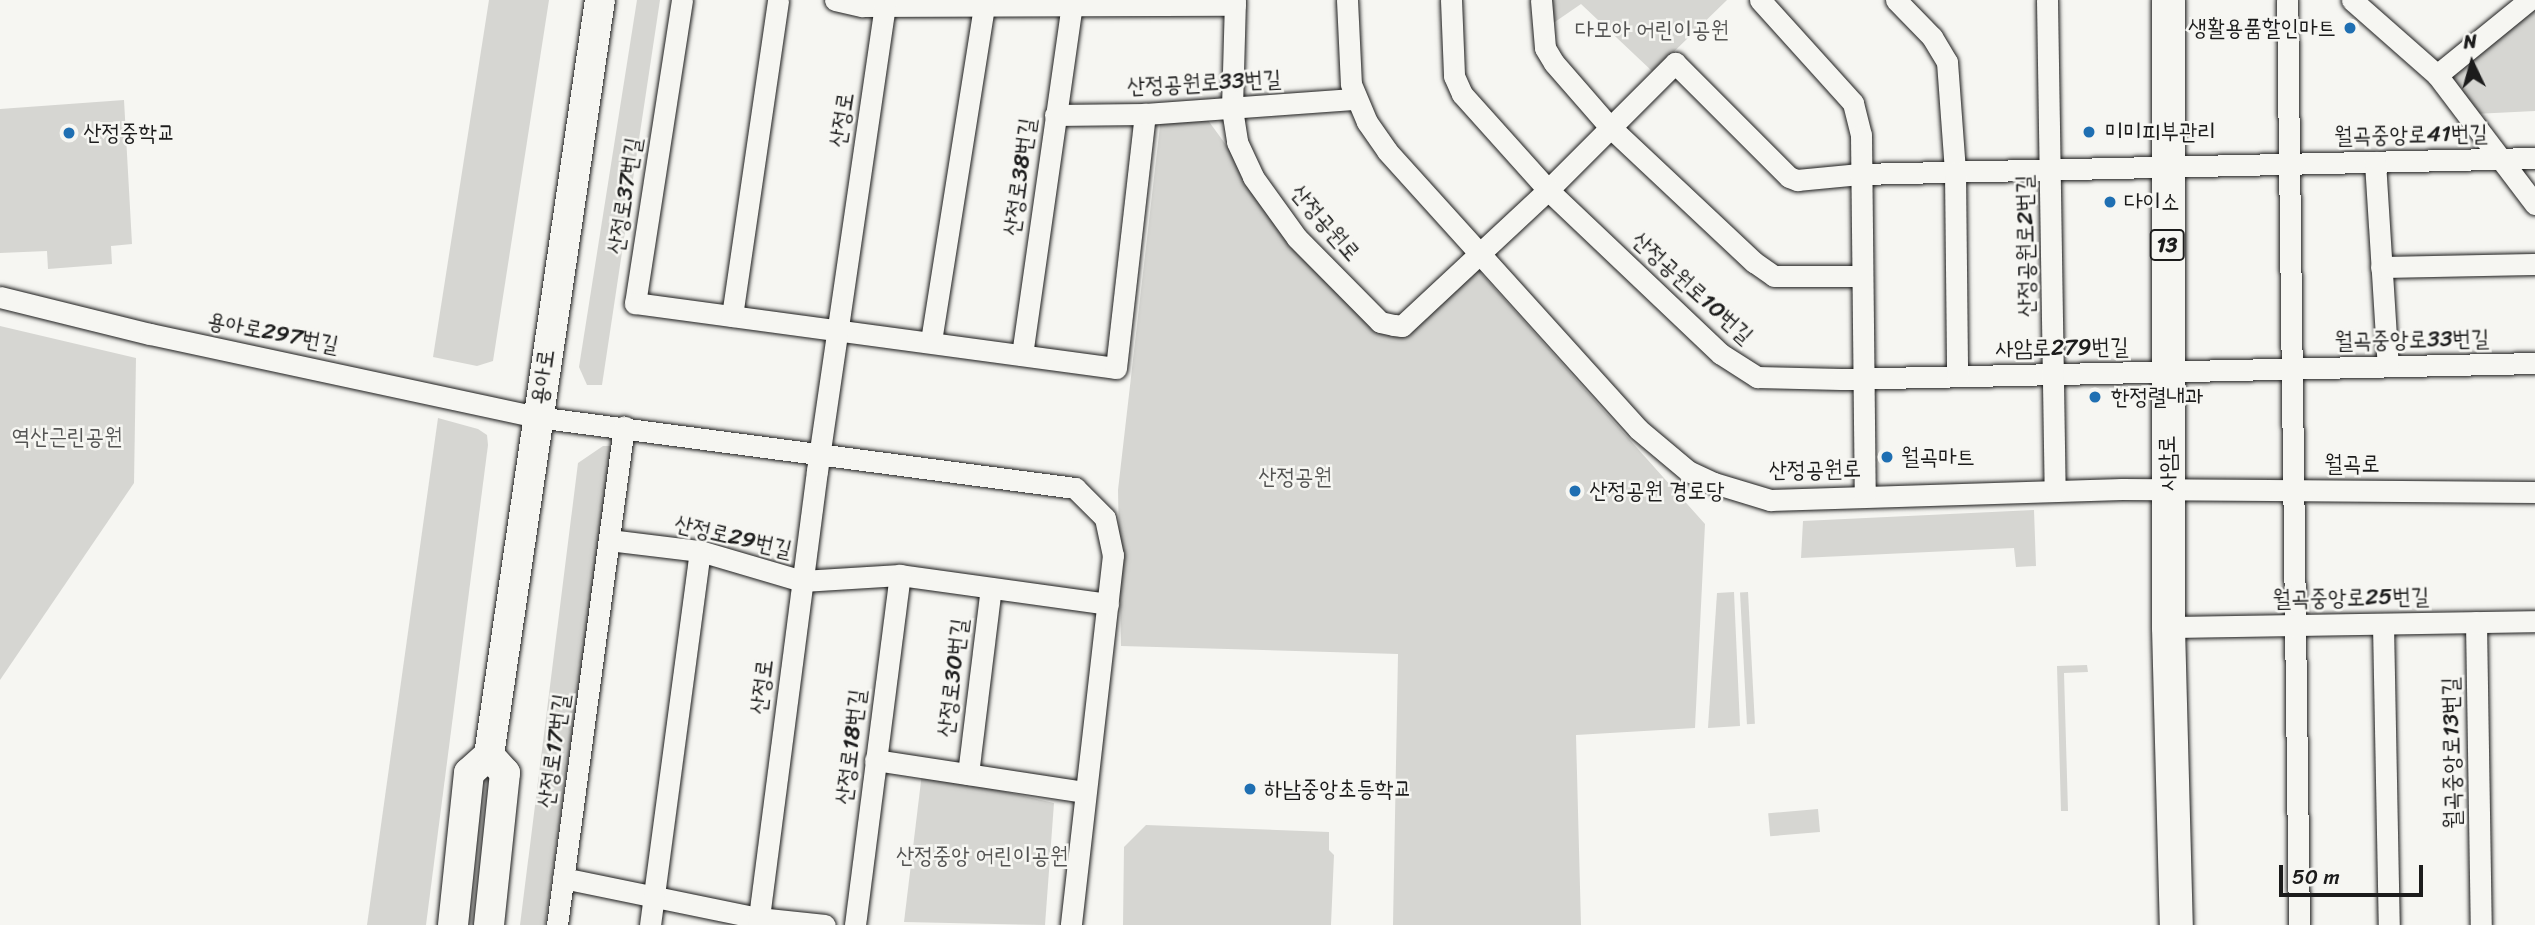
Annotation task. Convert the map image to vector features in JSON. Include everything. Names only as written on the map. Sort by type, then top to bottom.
[{"type":"main road","name":"용아로","points":[[489,755],[600,0]]},
{"type":"main road","name":"사암로","points":[[2168,0],[2168,627],[2176,925]]},
{"type":"main road","points":[[453,925],[469,773],[489,755],[505,773],[489,925]]},
{"type":"street","name":"산정로37번길","points":[[682,0],[635,303],[837,330]]},
{"type":"street","points":[[732,316],[778,0]]},
{"type":"street","points":[[835,0],[984,5],[1236,3],[1232,109]]},
{"type":"street","name":"산정공원로","points":[[1347,0],[1350,84],[1387,151],[1639,429],[1688,471],[1744,495],[1770,500],[2168,490]]},
{"type":"street","name":"산정공원로10번길","points":[[1451,0],[1454,75],[1462,94],[1548,190],[1721,354],[1757,377],[1863,378]]},
{"type":"street","points":[[1541,0],[1545,48],[1609,126],[1774,276],[1859,276]]},
{"type":"street","points":[[1760,0],[1853,103],[1861,135],[1859,276],[1865,496]]},
{"type":"street","points":[[1896,0],[1932,37],[1947,62],[1955,172],[1957,376]]},
{"type":"street","name":"산정공원로2번길","points":[[2047,0],[2055,491]]},
{"type":"street","points":[[2287,0],[2299,925]]},
{"type":"street","points":[[2352,0],[2437,75],[2535,204]]},
{"type":"street","points":[[2437,75],[2529,0]]},
{"type":"street","name":"산정로","points":[[758,921],[819,456],[886,3]]},
{"type":"street","points":[[931,341],[984,5]]},
{"type":"street","name":"산정로38번길","points":[[1022,355],[1072,5]]},
{"type":"street","points":[[1477,253],[1548,190],[1609,126],[1675,63],[1789,177],[1860,174]]},
{"type":"street","name":"산정공원로33번길","points":[[1055,115],[1145,114],[1356,99]]},
{"type":"street","name":"산정공원로","points":[[1232,109],[1237,142],[1253,177],[1297,238],[1380,322],[1402,326],[1477,253]]},
{"type":"street","points":[[837,330],[1116,368],[1145,114]]},
{"type":"street","name":"월곡중앙로41번길","points":[[1860,174],[2535,158]]},
{"type":"street","points":[[2375,162],[2388,366]]},
{"type":"street","points":[[2381,267],[2535,264]]},
{"type":"street","name":"용아로297번길","points":[[0,297],[150,334],[537,417]]},
{"type":"street","name":"월곡중앙로33번길","points":[[2168,372],[2535,363]]},
{"type":"street","name":"사암로279번길","points":[[1863,378],[2168,372]]},
{"type":"street","points":[[537,417],[624,426],[819,456],[1075,488],[1093,501],[1110,533],[1113,555],[1071,925]]},
{"type":"street","name":"산정로17번길","points":[[557,925],[624,426]]},
{"type":"street","name":"월곡로","points":[[2168,490],[2535,492]]},
{"type":"street","name":"산정로29번길","points":[[609,540],[700,551],[803,581]]},
{"type":"street","points":[[650,925],[700,551]]},
{"type":"street","points":[[803,581],[900,575],[1108,604]]},
{"type":"street","name":"산정로18번길","points":[[855,925],[900,575]]},
{"type":"street","name":"산정로30번길","points":[[968,774],[991,588]]},
{"type":"street","name":"월곡중앙로25번길","points":[[2168,627],[2535,621]]},
{"type":"street","name":"월곡중앙로13번길","points":[[2476,622],[2482,925]]},
{"type":"street","points":[[2383,624],[2389,925]]},
{"type":"street","points":[[875,760],[1085,792]]},
{"type":"street","points":[[563,878],[758,921],[825,925]]},
{"type":"green space","points":[[489,0],[549,0],[493,361],[477,366],[433,357]]},
{"type":"green space","points":[[637,0],[660,0],[602,385],[587,385],[579,367]]},
{"type":"green space","name":"다모아 어린이공원","points":[[1548,0],[1727,0],[1653,72],[1581,4],[1549,26]]},
{"type":"green space","points":[[2535,3],[2535,111],[2474,114],[2446,76]]},
{"type":"green space","points":[[124,100],[132,244],[111,246],[112,264],[48,269],[47,251],[0,253],[0,109]]},
{"type":"green space","name":"산정공원","points":[[1162,108],[1202,112],[1288,230],[1387,330],[1471,262],[1705,524],[1695,728],[1576,735],[1581,925],[1393,925],[1398,654],[1121,646],[1118,490]]},
{"type":"green space","name":"역산근린공원","points":[[0,326],[136,358],[134,483],[0,680]]},
{"type":"green space","points":[[438,418],[478,429],[487,435],[488,445],[426,925],[367,925]]},
{"type":"green space","points":[[603,446],[614,446],[545,925],[520,925],[578,463]]},
{"type":"green space","points":[[2034,510],[2036,566],[2016,567],[2014,548],[1801,558],[1803,521]]},
{"type":"green space","points":[[1734,592],[1740,726],[1708,728],[1717,593]]},
{"type":"green space","points":[[1740,592],[1748,592],[1755,724],[1747,724]]},
{"type":"green space","points":[[2087,665],[2088,672],[2064,673],[2068,811],[2061,811],[2057,666]]},
{"type":"green space","name":"산정중앙 어린이공원","points":[[922,773],[1054,803],[1045,925],[904,922]]},
{"type":"green space","points":[[1818,809],[1820,832],[1770,836],[1768,813]]},
{"type":"green space","points":[[1146,825],[1329,832],[1329,850],[1334,855],[1331,925],[1123,925],[1124,847]]},
{"type":"place","name":"생활용품할인마트","points":[[2350,28]]},
{"type":"place","name":"미미피부관리","points":[[2089,132]]},
{"type":"place","name":"산정중학교","points":[[69,133]]},
{"type":"place","name":"다이소","points":[[2110,202]]},
{"type":"place","name":"한정렬내과","points":[[2095,397]]},
{"type":"place","name":"월곡마트","points":[[1887,457]]},
{"type":"place","name":"산정공원 경로당","points":[[1575,491]]},
{"type":"place","name":"하남중앙초등학교","points":[[1250,789]]}]
